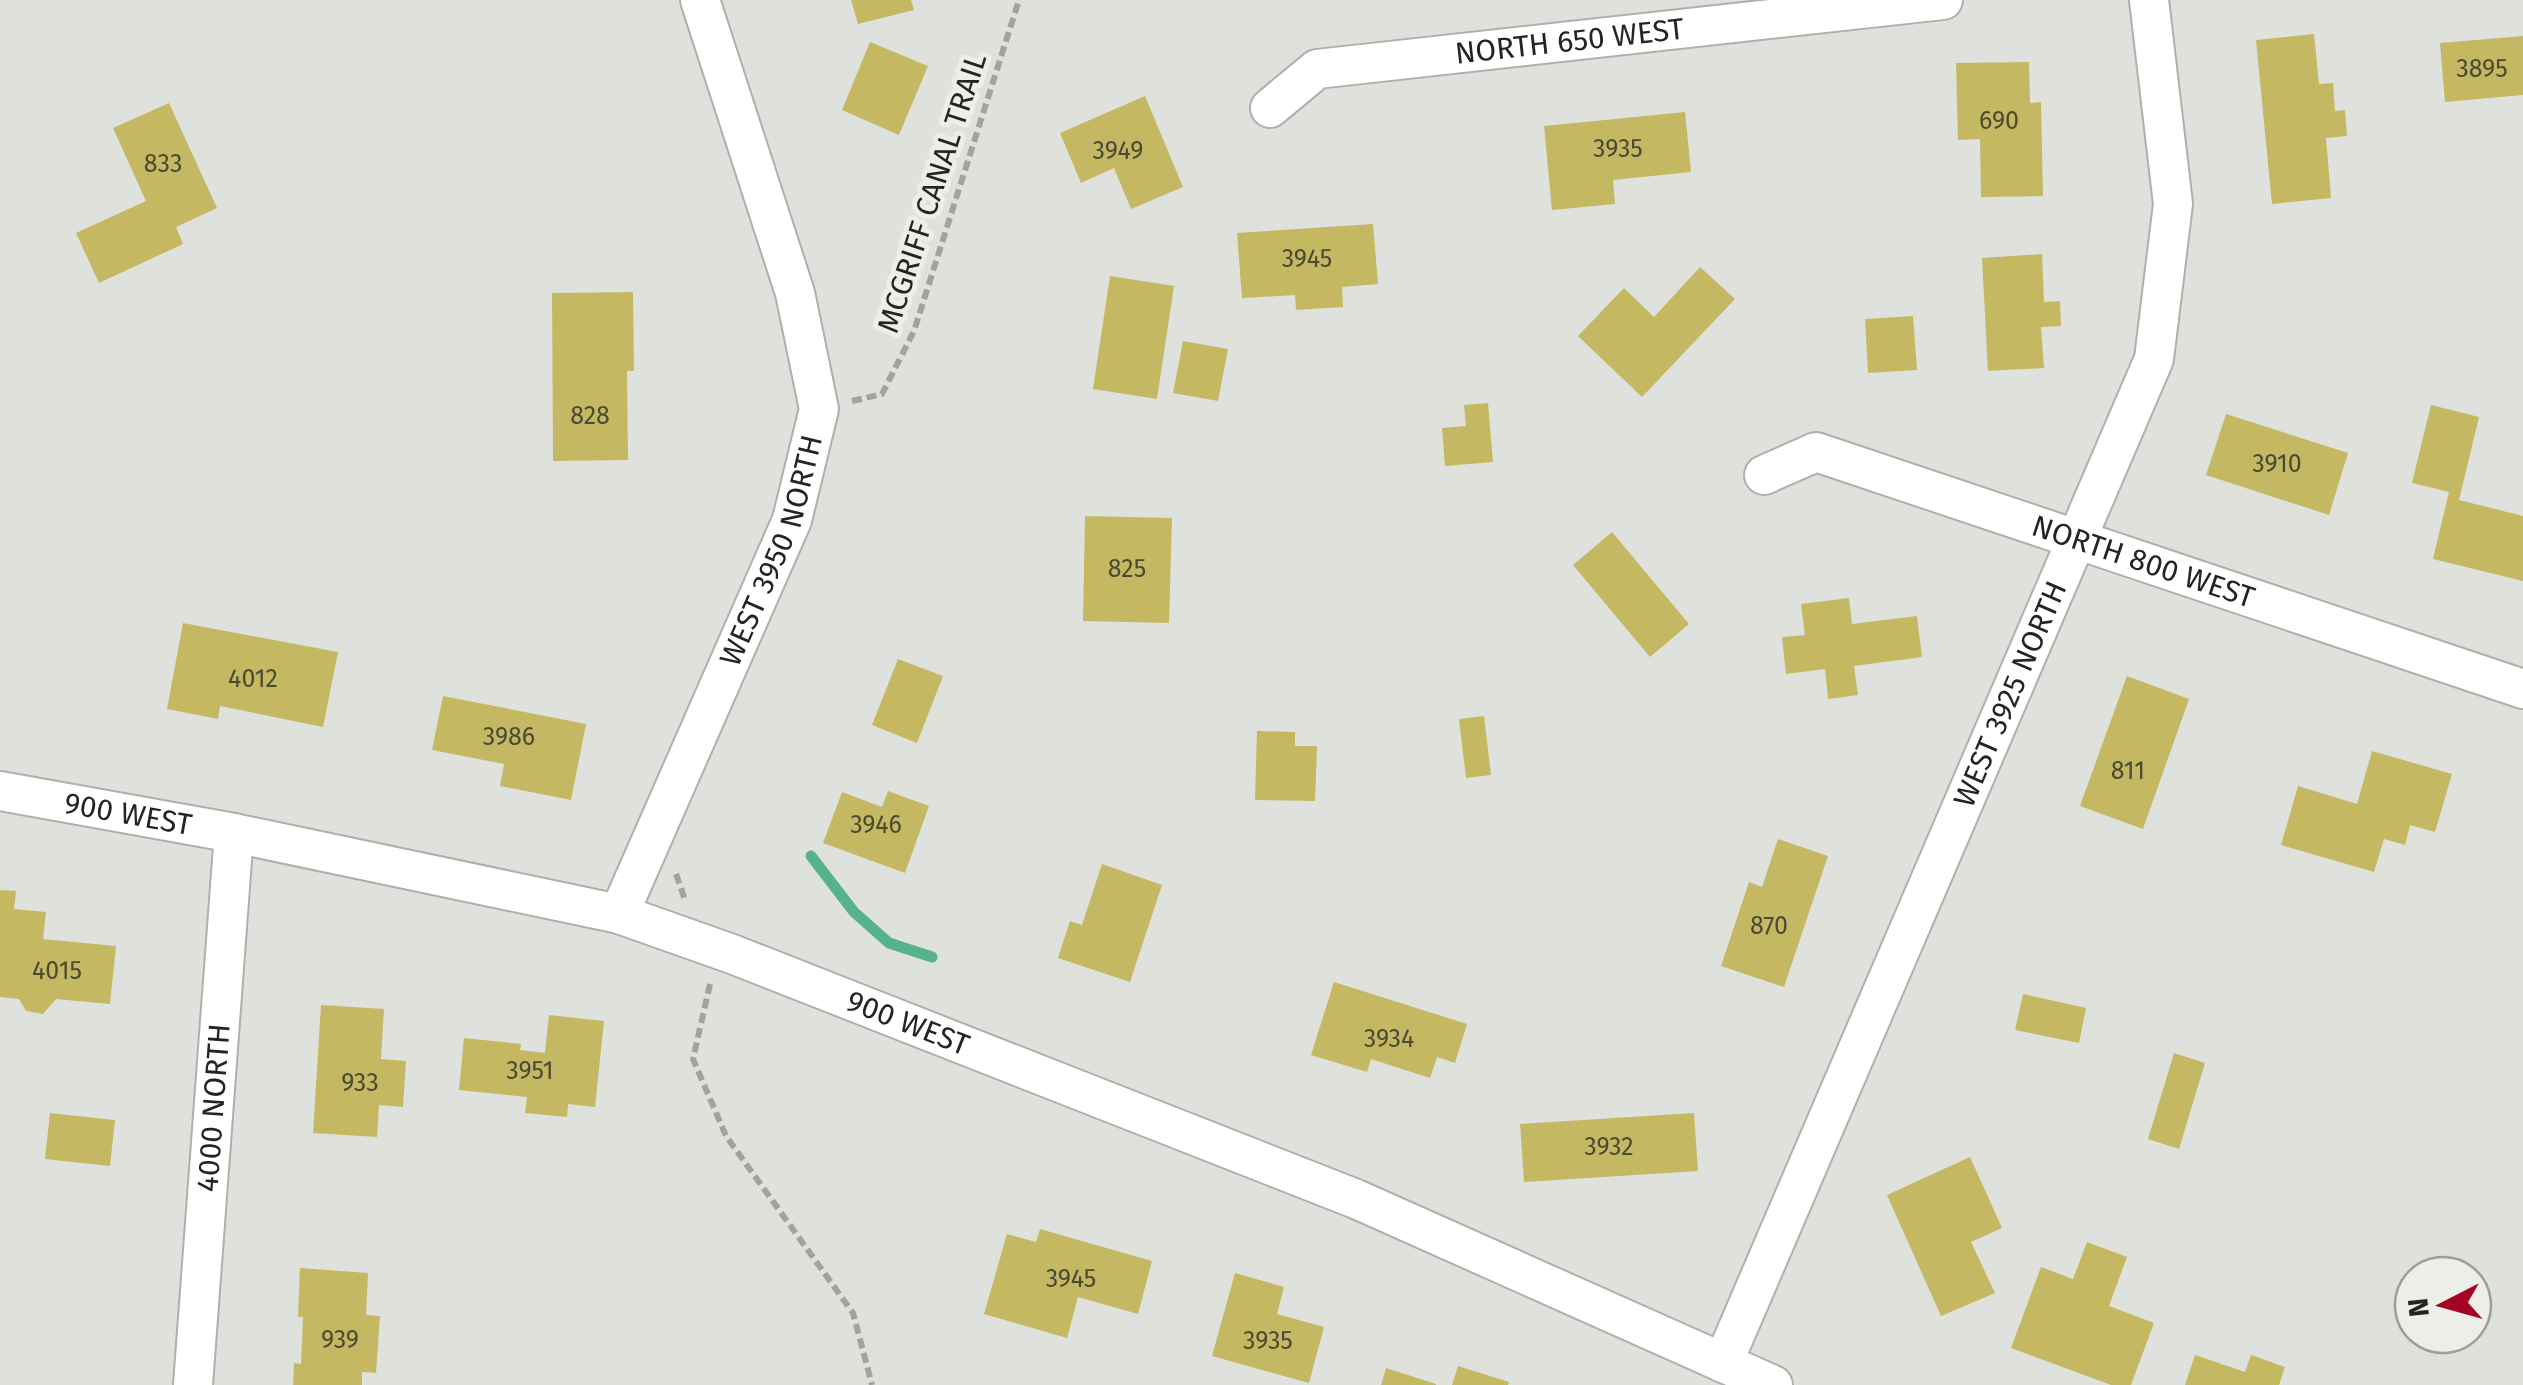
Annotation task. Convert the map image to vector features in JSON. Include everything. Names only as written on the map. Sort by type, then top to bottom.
[{"type":"street","name":"WEST 3950 NORTH","points":[[619,914],[792,520],[819,409],[795,293],[700,0]]},
{"type":"street","name":"NORTH 650 WEST","points":[[1270,108],[1317,69],[1942,0]]},
{"type":"street","name":"WEST 3925 NORTH","points":[[1723,1363],[2154,358],[2173,204],[2149,0]]},
{"type":"street","name":"NORTH 800 WEST","points":[[1764,475],[1816,452],[2523,689]]},
{"type":"street","name":"900 WEST","points":[[0,791],[234,833],[619,914],[732,954],[1356,1198],[1774,1385]]},
{"type":"street","name":"4000 NORTH","points":[[192,1385],[234,833]]},
{"type":"path","name":"MCGRIFF CANAL TRAIL","points":[[819,409],[882,394],[914,331],[1019,0]]},
{"type":"path","points":[[711,988],[693,1059],[726,1136],[853,1312],[872,1385]]},
{"type":"building","points":[[851,0],[911,0],[914,10],[858,24]]},
{"type":"building","points":[[2314,34],[2319,84],[2333,83],[2335,111],[2345,110],[2347,136],[2326,138],[2331,198],[2272,204],[2256,40]]},
{"type":"building","points":[[2523,36],[2523,95],[2445,102],[2440,43]]},
{"type":"building","points":[[870,42],[928,66],[899,135],[842,110]]},
{"type":"building","points":[[2029,62],[2030,103],[2041,102],[2043,196],[1981,197],[1980,139],[1958,140],[1956,63]]},
{"type":"building","points":[[1145,96],[1183,187],[1131,209],[1114,168],[1081,183],[1060,133]]},
{"type":"building","points":[[169,103],[217,208],[176,227],[183,244],[99,283],[76,233],[146,201],[113,128]]},
{"type":"building","points":[[1685,112],[1691,172],[1613,180],[1615,204],[1552,210],[1544,126]]},
{"type":"building","points":[[1373,224],[1378,284],[1342,287],[1343,307],[1296,310],[1295,295],[1242,298],[1237,233]]},
{"type":"building","points":[[2042,254],[2044,302],[2060,301],[2061,326],[2041,327],[2044,368],[1988,371],[1982,258]]},
{"type":"building","points":[[1700,267],[1735,299],[1642,397],[1578,336],[1624,288],[1654,317]]},
{"type":"building","points":[[1110,276],[1174,286],[1157,399],[1093,389]]},
{"type":"building","points":[[633,292],[634,371],[627,371],[628,460],[553,461],[552,293]]},
{"type":"building","points":[[1913,316],[1917,370],[1868,373],[1865,319]]},
{"type":"building","points":[[1183,341],[1228,349],[1218,401],[1173,393]]},
{"type":"building","points":[[1488,403],[1493,462],[1445,466],[1442,428],[1466,426],[1464,405]]},
{"type":"building","points":[[2431,405],[2479,417],[2459,500],[2523,516],[2523,581],[2433,559],[2449,492],[2412,483]]},
{"type":"building","points":[[2226,414],[2348,453],[2329,515],[2206,475]]},
{"type":"building","points":[[1085,516],[1172,518],[1169,623],[1083,621]]},
{"type":"building","points":[[1612,532],[1689,624],[1650,657],[1573,565]]},
{"type":"building","points":[[1849,598],[1852,624],[1917,616],[1922,657],[1854,666],[1858,695],[1828,699],[1825,669],[1786,674],[1782,637],[1805,635],[1801,604]]},
{"type":"building","points":[[183,623],[338,652],[323,727],[220,706],[218,719],[167,709]]},
{"type":"building","points":[[898,659],[943,676],[917,743],[872,725]]},
{"type":"building","points":[[2127,676],[2189,699],[2143,829],[2080,806]]},
{"type":"building","points":[[443,696],[586,724],[571,800],[500,786],[504,764],[432,750]]},
{"type":"building","points":[[1484,716],[1491,775],[1466,778],[1459,719]]},
{"type":"building","points":[[1257,731],[1295,732],[1295,746],[1317,746],[1315,801],[1255,800]]},
{"type":"building","points":[[2372,751],[2452,774],[2435,832],[2410,825],[2405,845],[2384,839],[2374,872],[2281,845],[2298,786],[2357,804]]},
{"type":"building","points":[[888,791],[929,806],[905,873],[823,843],[842,792],[882,807]]},
{"type":"building","points":[[1778,839],[1828,856],[1784,987],[1721,966],[1749,882],[1762,887]]},
{"type":"building","points":[[1102,864],[1162,885],[1130,982],[1058,958],[1070,921],[1082,925]]},
{"type":"building","points":[[0,890],[16,891],[14,909],[46,912],[43,939],[116,946],[110,1004],[56,999],[43,1014],[26,1011],[19,999],[0,997]]},
{"type":"building","points":[[1334,982],[1467,1024],[1455,1063],[1437,1057],[1430,1078],[1371,1059],[1367,1072],[1311,1055]]},
{"type":"building","points":[[2023,994],[2086,1008],[2079,1043],[2015,1030]]},
{"type":"building","points":[[321,1005],[384,1009],[381,1059],[406,1061],[403,1107],[379,1105],[377,1137],[313,1133]]},
{"type":"building","points":[[549,1015],[604,1021],[595,1107],[568,1104],[567,1117],[525,1113],[527,1097],[459,1090],[464,1038],[521,1044],[520,1050],[545,1053]]},
{"type":"building","points":[[2174,1053],[2205,1063],[2179,1149],[2148,1139]]},
{"type":"building","points":[[50,1113],[115,1120],[110,1166],[45,1159]]},
{"type":"building","points":[[1694,1113],[1698,1171],[1524,1182],[1520,1124]]},
{"type":"building","points":[[1970,1157],[2002,1228],[1971,1242],[1995,1293],[1941,1316],[1887,1195]]},
{"type":"building","points":[[1040,1229],[1152,1261],[1138,1314],[1078,1297],[1067,1338],[984,1314],[1007,1234],[1036,1242]]},
{"type":"building","points":[[2087,1242],[2127,1257],[2109,1306],[2154,1323],[2131,1385],[2111,1385],[2011,1348],[2041,1267],[2073,1279]]},
{"type":"building","points":[[300,1268],[368,1273],[366,1315],[380,1316],[376,1373],[362,1372],[362,1385],[293,1385],[294,1363],[301,1364]]},
{"type":"building","points":[[1235,1273],[1284,1287],[1277,1314],[1324,1327],[1309,1383],[1212,1356]]},
{"type":"building","points":[[2195,1355],[2245,1372],[2251,1355],[2285,1367],[2279,1385],[2185,1385]]},
{"type":"building","points":[[1458,1366],[1509,1382],[1508,1385],[1452,1385]]},
{"type":"building","points":[[1386,1368],[1436,1384],[1436,1385],[1381,1385]]},
{"type":"waterway","points":[[811,856],[854,912],[889,943],[932,957]]}]
